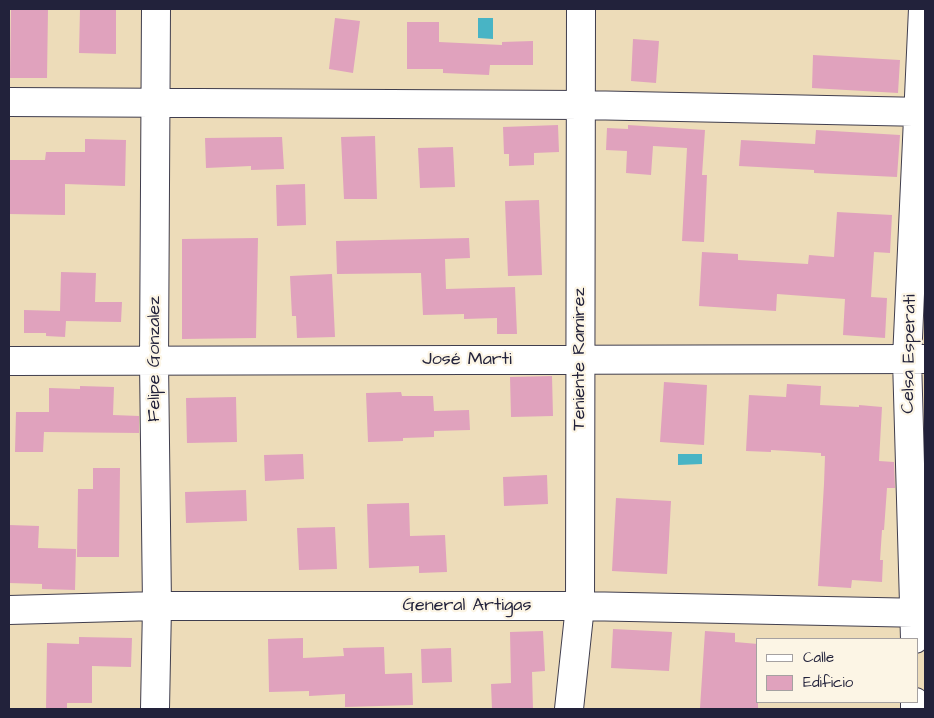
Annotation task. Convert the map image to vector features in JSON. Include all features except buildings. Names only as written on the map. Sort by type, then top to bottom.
[{"type":"street","name":"Felipe Gonzalez","points":[[155,709],[157,606],[154,361],[156,9]]},
{"type":"street","name":"Teniente Ramirez","points":[[569,709],[580,606],[581,9]]},
{"type":"street","name":"Celsa Esperati","points":[[918,622],[916,359],[923,9]]},
{"type":"street","points":[[9,102],[581,105],[922,112]]},
{"type":"street","name":"José Marti","points":[[9,361],[916,359]]},
{"type":"street","name":"General Artigas","points":[[9,610],[157,606],[580,606],[918,622]]},
{"type":"water","points":[[478,18],[493,18],[493,39],[478,38]]},
{"type":"water","points":[[678,454],[702,454],[702,464],[678,465]]}]
